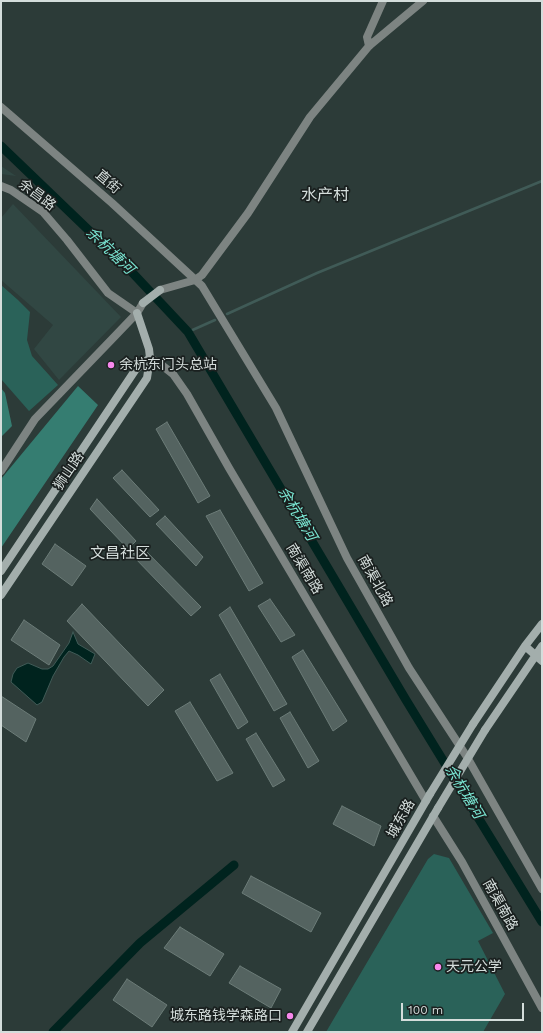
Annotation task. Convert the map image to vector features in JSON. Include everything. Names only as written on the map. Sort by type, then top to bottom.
[{"type":"street","points":[[369,46],[367,37],[383,1]]},
{"type":"street","points":[[1,471],[35,419],[137,313],[143,303],[160,290],[195,280],[202,275],[248,213],[310,117],[369,46],[423,1]]},
{"type":"street","name":"直街","points":[[1,107],[112,203],[195,280]]},
{"type":"street","name":"余昌路","points":[[1,186],[11,190],[43,212],[108,293],[137,313]]},
{"type":"street","name":"南渠北路","points":[[195,280],[202,286],[211,299],[276,408],[347,558],[409,668],[467,757],[542,889]]},
{"type":"street","name":"狮山路","points":[[1,595],[147,378],[150,349],[137,313]]},
{"type":"street","name":"狮山路","points":[[1,571],[136,369],[150,358]]},
{"type":"street","name":"南渠南路","points":[[150,358],[173,374],[183,389],[229,468],[428,797]]},
{"type":"street","name":"城东路","points":[[292,1032],[391,864],[428,797],[473,724],[525,646],[542,624]]},
{"type":"street","points":[[525,646],[542,661]]},
{"type":"street","name":"城东路","points":[[307,1032],[484,730],[535,654],[542,646]]},
{"type":"street","name":"南渠南路","points":[[433,816],[462,862],[542,1008]]},
{"type":"shaded area","points":[[1,166],[16,176],[1,174]]},
{"type":"shaded area","points":[[13,204],[121,317],[59,380],[34,349],[53,325],[1,280],[1,218]]},
{"type":"shaded area","points":[[1,285],[30,312],[27,340],[32,356],[58,385],[29,411],[1,379]]},
{"type":"shaded area","points":[[73,632],[78,644],[95,654],[91,664],[69,651],[53,676],[42,702],[37,705],[11,682],[13,674],[17,668],[28,663],[42,669],[48,669],[53,666],[69,643]]},
{"type":"shaded area","name":"天元公学","points":[[434,854],[449,858],[493,933],[478,941],[505,994],[483,1032],[326,1032],[428,859]]},
{"type":"green space","points":[[78,386],[98,405],[1,548],[1,479]]},
{"type":"green space","points":[[1,388],[5,393],[12,426],[1,437]]},
{"type":"building","points":[[167,422],[210,496],[198,503],[156,429]]},
{"type":"building","points":[[122,470],[159,510],[150,517],[113,478]]},
{"type":"building","points":[[97,499],[136,541],[128,549],[90,509]]},
{"type":"building","points":[[220,510],[263,583],[249,591],[206,516]]},
{"type":"building","points":[[165,516],[203,557],[196,566],[156,524]]},
{"type":"building","points":[[55,544],[86,566],[72,586],[42,564]]},
{"type":"building","points":[[141,546],[201,607],[191,616],[132,555]]},
{"type":"building","points":[[270,599],[295,635],[281,642],[258,606]]},
{"type":"building","points":[[82,604],[164,690],[148,706],[67,621]]},
{"type":"building","points":[[230,607],[287,704],[274,711],[219,615]]},
{"type":"building","points":[[24,620],[60,645],[49,665],[11,640]]},
{"type":"building","points":[[303,650],[347,721],[333,731],[292,657]]},
{"type":"building","points":[[220,674],[248,722],[238,729],[210,680]]},
{"type":"building","points":[[1,696],[36,719],[26,742],[1,725]]},
{"type":"building","points":[[190,702],[233,773],[217,781],[175,711]]},
{"type":"building","points":[[290,712],[319,761],[308,768],[280,718]]},
{"type":"building","points":[[256,733],[285,780],[273,787],[246,739]]},
{"type":"building","points":[[342,806],[381,826],[374,846],[333,824]]},
{"type":"building","points":[[251,876],[321,913],[311,932],[242,893]]},
{"type":"building","points":[[180,927],[224,954],[210,976],[164,948]]},
{"type":"building","points":[[240,966],[281,989],[271,1008],[229,983]]},
{"type":"building","points":[[127,979],[167,1005],[152,1027],[113,1000]]},
{"type":"waterway","name":"余杭塘河","points":[[1,146],[128,268],[188,332],[406,700],[542,922]]},
{"type":"waterway","points":[[227,314],[317,273],[542,181]]},
{"type":"waterway","points":[[188,332],[215,320]]},
{"type":"waterway","points":[[53,1032],[140,943],[234,865]]},
{"type":"place","name":"余杭东门头总站","points":[[111,365]]},
{"type":"place","name":"天元公学","points":[[438,967]]},
{"type":"place","name":"城东路钱学森路口","points":[[290,1016]]},
{"type":"district","name":"水产村","points":[[325,195]]},
{"type":"district","name":"文昌社区","points":[[120,554]]}]
